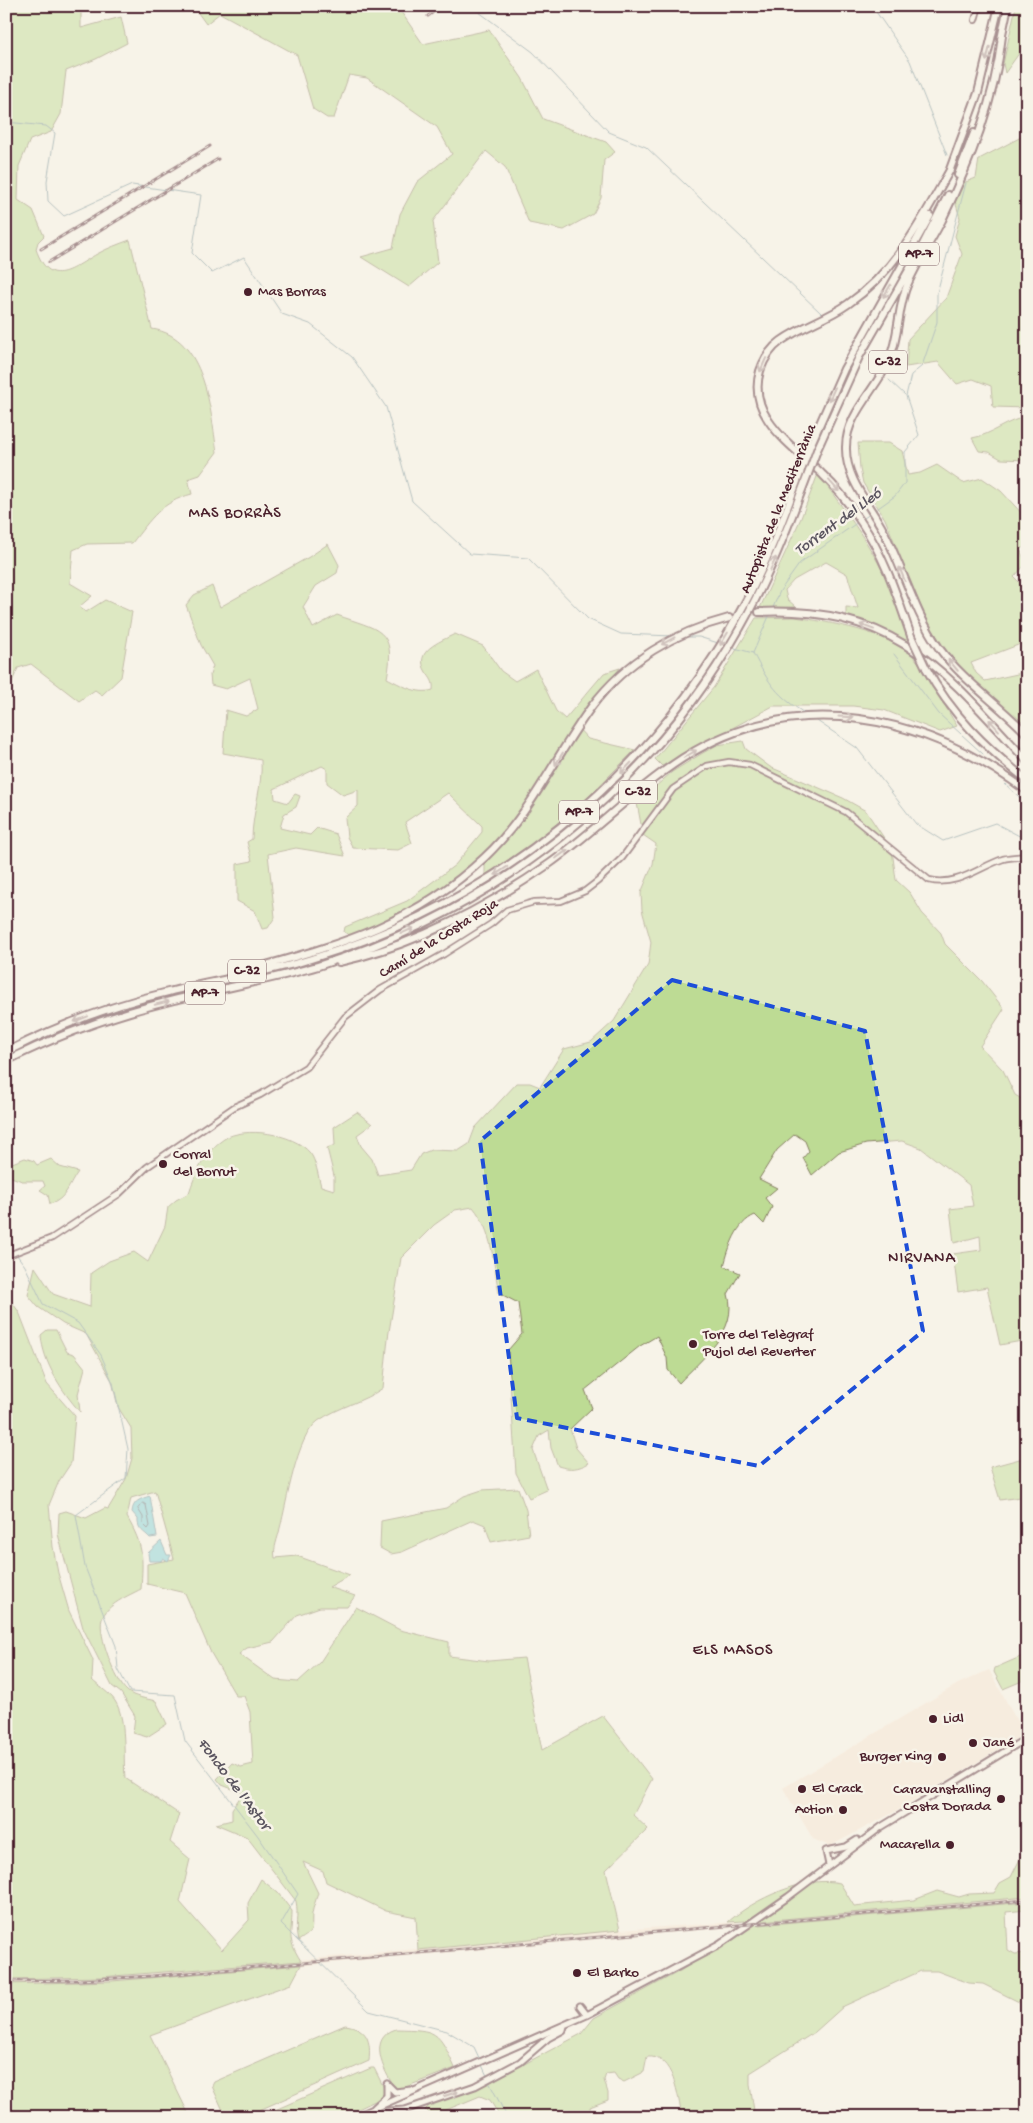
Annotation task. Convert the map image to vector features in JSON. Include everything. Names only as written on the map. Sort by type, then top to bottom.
[{"type":"highway","name":"Autopista de la Mediterrània","points":[[6,1052],[94,1014],[146,997],[207,982],[245,976],[308,960],[401,926],[444,905],[497,874],[579,812],[614,780],[651,740],[677,708],[713,658],[758,578],[810,446],[844,369],[924,226],[950,170],[978,93],[999,6]]},
{"type":"highway","name":"Autopista de la Mediterrània","points":[[6,1061],[64,1035],[122,1014],[296,972],[374,946],[466,902],[533,859],[614,791],[643,762],[683,714],[729,647],[769,573],[817,450],[859,357],[928,237],[959,173],[986,97],[1008,6]]},
{"type":"highway","name":"C-32","points":[[1002,36],[998,68],[972,152],[944,215],[908,283],[902,299],[895,345],[880,379],[852,422],[846,447],[851,475],[889,541],[917,608],[932,636],[961,674],[1027,734]]},
{"type":"highway","points":[[950,170],[913,237],[892,265],[873,284],[848,304],[778,344],[763,364],[758,386],[762,410],[772,425],[830,482],[868,531],[890,576],[911,636],[926,668],[946,701],[987,748],[1027,780]]},
{"type":"highway","points":[[758,612],[799,612],[829,616],[858,623],[897,640],[924,656],[954,682],[1027,761]]},
{"type":"highway","name":"C-32","points":[[207,982],[307,955],[361,937],[403,917],[438,896],[470,871],[515,825],[539,792],[587,714],[620,676],[644,656],[670,640],[698,627],[729,618]]},
{"type":"highway","name":"C-32","points":[[296,972],[355,959],[422,933],[478,907],[525,880],[564,853],[659,775],[685,757],[720,739],[765,724],[826,716],[866,719],[897,725],[931,736],[964,751],[1027,791]]},
{"type":"main road","points":[[358,2116],[587,2015],[719,1945],[788,1897],[863,1839],[1027,1738]]},
{"type":"main road","points":[[829,1865],[826,1851],[846,1847],[863,1839]]},
{"type":"main road","points":[[580,2006],[587,2015]]},
{"type":"main road","points":[[358,2116],[382,2110],[405,2110],[475,2086],[520,2062],[548,2038],[563,2030],[564,2025]]},
{"type":"main road","points":[[373,2109],[387,2096],[387,2084],[395,2092],[421,2088]]},
{"type":"street","points":[[975,20],[979,6]]},
{"type":"street","name":"Camí de la Costa Roja","points":[[6,1256],[52,1238],[119,1194],[147,1166],[234,1107],[260,1095],[306,1067],[346,1017],[374,994],[444,954],[491,924],[507,910],[527,904],[561,901],[585,891],[622,858],[673,789],[707,766],[729,762],[750,766],[856,817],[929,880],[955,879],[1005,859],[1027,856]]},
{"type":"highlighted area","points":[[672,980],[865,1031],[923,1331],[759,1466],[517,1418],[480,1141]]},
{"type":"shaded area","points":[[989,1670],[1024,1734],[898,1810],[830,1846],[813,1839],[783,1788],[958,1684]]},
{"type":"shaded area","points":[[1027,1897],[1027,1902],[759,1925],[761,1921]]},
{"type":"shaded area","points":[[737,1922],[732,1927],[206,1974],[45,1984],[6,1984],[6,1979],[69,1979],[137,1975],[620,1930]]},
{"type":"green space","points":[[6,6],[81,6],[81,28],[121,17],[127,43],[96,59],[66,71],[61,114],[51,132],[30,140],[19,166],[18,200],[33,210],[44,236],[38,242],[36,249],[42,262],[48,269],[55,272],[70,269],[101,252],[130,240],[152,329],[170,335],[184,346],[194,360],[202,377],[208,396],[217,452],[200,475],[188,479],[192,494],[181,497],[164,507],[151,519],[132,543],[87,544],[73,550],[70,583],[92,596],[79,607],[86,612],[105,600],[132,612],[121,677],[102,695],[95,690],[79,701],[31,664],[18,668],[8,691],[12,751],[6,751]]},
{"type":"green space","points":[[193,6],[397,6],[423,44],[489,30],[522,78],[543,119],[606,142],[615,152],[604,160],[601,198],[593,214],[564,230],[529,223],[505,167],[486,151],[433,221],[438,262],[409,287],[361,257],[393,248],[400,214],[417,182],[452,154],[437,127],[367,78],[349,75],[334,118],[327,118],[313,109],[297,55],[220,13],[206,24]]},
{"type":"green space","points":[[1016,6],[1027,6],[1027,54],[1020,52],[1005,73],[1003,64]]},
{"type":"green space","points":[[1027,134],[1027,408],[993,407],[991,386],[973,379],[957,384],[938,362],[906,367],[908,339],[946,298],[962,254],[955,236],[960,218],[955,201],[963,183],[976,178],[979,159]]},
{"type":"green space","points":[[1027,417],[1027,460],[1001,459],[989,452],[979,451],[972,438],[986,434],[1012,421]]},
{"type":"green space","points":[[858,443],[889,443],[902,451],[908,475],[920,473],[937,465],[963,483],[982,478],[1001,491],[1027,519],[1027,546],[1020,549],[1026,564],[1014,577],[1027,590],[1027,637],[1018,645],[971,663],[976,673],[985,681],[1022,673],[1025,699],[1020,713],[1027,719],[1027,728],[968,677],[946,650],[927,621],[885,519],[863,483]]},
{"type":"green space","points":[[818,474],[847,513],[883,573],[893,594],[908,641],[871,624],[846,616],[846,607],[858,608],[847,574],[826,562],[794,580],[785,590],[787,599],[796,607],[760,608],[801,518]]},
{"type":"green space","points":[[328,544],[339,565],[337,573],[316,586],[303,607],[313,628],[337,615],[364,624],[381,633],[389,649],[387,678],[415,690],[433,690],[432,681],[423,665],[423,658],[425,653],[435,644],[455,634],[483,646],[501,671],[515,681],[536,669],[556,711],[565,719],[604,673],[620,668],[575,725],[588,739],[635,750],[584,801],[532,844],[485,875],[485,853],[451,883],[422,904],[351,936],[344,932],[345,927],[407,901],[455,865],[482,832],[482,826],[448,793],[405,822],[412,843],[398,850],[353,848],[347,837],[345,818],[358,806],[358,790],[343,795],[327,783],[327,769],[322,766],[274,789],[275,799],[288,803],[295,794],[300,796],[296,807],[284,814],[280,828],[310,835],[317,828],[336,834],[345,856],[296,848],[268,854],[275,917],[268,928],[262,929],[255,911],[237,901],[237,864],[252,861],[247,842],[252,839],[261,760],[223,753],[226,710],[246,716],[258,709],[250,678],[226,689],[211,685],[210,675],[213,666],[201,645],[186,605],[194,595],[212,586],[220,607],[309,557]]},
{"type":"green space","points":[[795,617],[858,630],[890,641],[903,648],[914,657],[931,681],[957,726],[940,732],[884,710],[853,706],[773,706],[662,766],[655,759],[714,687],[756,618]]},
{"type":"green space","points":[[743,741],[746,749],[770,767],[843,798],[866,811],[892,850],[896,880],[910,893],[922,913],[941,933],[945,944],[982,981],[1004,1009],[980,1046],[1003,1070],[1015,1095],[1027,1102],[1027,1340],[1000,1345],[987,1287],[958,1292],[953,1254],[981,1250],[980,1236],[954,1243],[950,1209],[973,1206],[969,1185],[921,1148],[902,1141],[866,1144],[839,1152],[812,1175],[803,1158],[809,1151],[805,1141],[795,1134],[777,1150],[759,1179],[777,1188],[765,1198],[772,1207],[764,1224],[755,1215],[743,1224],[734,1236],[724,1266],[740,1273],[728,1294],[730,1307],[728,1320],[723,1332],[708,1354],[679,1383],[668,1370],[667,1358],[657,1336],[640,1346],[585,1390],[592,1408],[570,1429],[576,1448],[589,1463],[574,1468],[558,1466],[551,1448],[549,1430],[539,1436],[533,1450],[547,1490],[529,1498],[516,1473],[508,1350],[522,1334],[518,1303],[499,1293],[485,1226],[473,1207],[455,1210],[434,1225],[401,1258],[388,1338],[383,1388],[326,1416],[310,1429],[293,1471],[275,1547],[275,1558],[297,1556],[350,1575],[329,1587],[355,1596],[347,1607],[320,1607],[297,1615],[273,1642],[247,1648],[239,1654],[275,1680],[298,1682],[320,1662],[356,1607],[400,1630],[449,1642],[449,1656],[489,1661],[524,1658],[542,1750],[603,1716],[652,1779],[633,1815],[648,1829],[606,1870],[620,1930],[418,1950],[416,1917],[386,1911],[326,1882],[323,1871],[303,1862],[318,1893],[312,1911],[312,1928],[307,1935],[298,1941],[296,1901],[247,1837],[216,1824],[232,1820],[232,1809],[243,1793],[222,1785],[217,1779],[232,1763],[241,1767],[253,1764],[250,1712],[244,1696],[236,1696],[211,1653],[185,1593],[147,1584],[147,1564],[174,1559],[155,1491],[131,1498],[127,1517],[137,1536],[141,1552],[141,1589],[118,1601],[108,1609],[102,1619],[101,1626],[108,1657],[123,1686],[133,1695],[156,1701],[167,1724],[147,1737],[133,1733],[135,1716],[121,1693],[112,1686],[83,1628],[58,1534],[59,1513],[66,1511],[86,1518],[105,1508],[108,1509],[126,1479],[132,1458],[131,1428],[118,1407],[112,1381],[86,1334],[63,1324],[38,1307],[28,1295],[35,1267],[53,1294],[90,1307],[91,1273],[109,1261],[134,1252],[148,1262],[165,1226],[168,1207],[189,1193],[194,1178],[211,1150],[224,1139],[233,1135],[256,1132],[281,1136],[303,1146],[312,1156],[321,1186],[334,1190],[334,1176],[327,1148],[335,1145],[334,1127],[357,1112],[372,1124],[357,1135],[361,1146],[372,1159],[378,1175],[411,1170],[421,1154],[431,1150],[458,1151],[469,1144],[475,1128],[517,1083],[530,1083],[540,1087],[564,1049],[591,1042],[614,1021],[648,965],[651,942],[642,910],[641,893],[653,864],[656,844],[643,835],[637,803],[672,772],[701,754],[717,745]]},
{"type":"green space","points":[[25,1158],[34,1161],[37,1165],[51,1159],[60,1167],[78,1172],[64,1195],[50,1204],[48,1195],[40,1190],[45,1186],[43,1181],[22,1181],[11,1177],[7,1165]]},
{"type":"green space","points":[[6,1294],[19,1312],[47,1384],[75,1416],[71,1463],[59,1481],[49,1505],[53,1547],[69,1611],[93,1660],[92,1680],[113,1698],[119,1709],[124,1738],[125,1778],[179,1814],[170,1842],[190,1859],[180,1902],[222,1950],[249,1920],[248,1903],[261,1879],[278,1893],[292,1911],[291,1931],[293,1947],[301,1961],[101,1977],[6,1979]]},
{"type":"green space","points":[[47,1330],[56,1330],[67,1352],[74,1354],[85,1368],[78,1394],[80,1412],[60,1386],[49,1366],[41,1335]]},
{"type":"green space","points":[[1027,1457],[1027,1496],[1000,1500],[990,1467]]},
{"type":"green space","points":[[518,1488],[526,1510],[529,1535],[491,1542],[485,1525],[473,1520],[402,1552],[391,1554],[380,1548],[381,1521],[446,1508],[464,1496],[482,1490]]},
{"type":"green space","points":[[1027,1654],[1027,1679],[1003,1689],[994,1672],[995,1668]]},
{"type":"green space","points":[[1027,1845],[1027,1897],[761,1921],[759,1925],[1027,1902],[1027,1910],[1006,1912],[1008,1950],[1015,1954],[1027,1953],[1027,2006],[983,1984],[969,1983],[937,1971],[921,1971],[844,2006],[815,2032],[750,2073],[755,2117],[682,2117],[676,2088],[669,2069],[656,2058],[647,2057],[644,2072],[624,2082],[618,2079],[614,2073],[606,2074],[604,2080],[608,2100],[590,2107],[591,2117],[500,2117],[490,2100],[480,2096],[434,2115],[430,2115],[425,2110],[430,2105],[479,2088],[581,2034],[594,2018],[680,1971],[749,1928],[744,1921],[728,1922],[766,1897],[811,1882],[826,1881],[840,1883],[854,1906],[914,1900],[937,1891],[959,1897],[969,1894],[994,1893],[1000,1883],[1011,1877]]},
{"type":"green space","points":[[301,1965],[291,1984],[150,2035],[190,2117],[6,2117],[6,1984],[112,1981]]},
{"type":"green space","points":[[345,2025],[363,2032],[368,2042],[369,2061],[244,2117],[226,2117],[212,2086],[214,2082]]},
{"type":"green space","points":[[396,2029],[420,2030],[434,2035],[440,2039],[455,2068],[403,2088],[395,2088],[382,2064],[380,2047],[382,2039],[387,2033]]},
{"type":"green space","points":[[374,2068],[385,2090],[383,2097],[342,2117],[259,2117]]},
{"type":"water","points":[[150,1496],[157,1537],[150,1538],[140,1528],[138,1519],[132,1512],[134,1505],[138,1501]]},
{"type":"water","points":[[161,1541],[167,1555],[171,1555],[168,1561],[163,1558],[161,1561],[149,1561],[148,1553]]},
{"type":"waterway","name":"Torrent del Lleó","points":[[872,6],[910,61],[947,155]]},
{"type":"waterway","points":[[475,9],[533,52],[609,132],[646,147],[821,313]]},
{"type":"waterway","points":[[6,122],[46,126],[55,133],[47,181],[48,201],[64,216],[132,185],[201,195],[192,253],[212,273],[244,257],[282,314],[310,324],[352,357],[386,407],[412,501],[470,554],[528,558],[588,619],[621,634],[673,636]]},
{"type":"waterway","name":"Torrent del Lleó","points":[[874,511],[895,496],[905,483],[905,452],[919,435],[906,396],[911,375],[922,366],[937,322],[937,293],[966,183]]},
{"type":"waterway","points":[[889,380],[905,395]]},
{"type":"waterway","name":"Torrent del Lleó","points":[[861,520],[870,514]]},
{"type":"waterway","name":"Torrent del Lleó","points":[[772,610],[780,591],[800,563],[858,522]]},
{"type":"waterway","name":"Torrent del Lleó","points":[[753,653],[770,614]]},
{"type":"waterway","points":[[685,637],[699,637],[718,643]]},
{"type":"waterway","points":[[731,647],[753,653],[764,673],[781,695],[806,714]]},
{"type":"waterway","name":"Torrent del Lleó","points":[[894,654],[939,714],[983,754]]},
{"type":"waterway","points":[[814,719],[857,748],[916,824],[943,841],[995,823],[1027,840]]},
{"type":"waterway","name":"Torrent del Lleó","points":[[1005,784],[1027,804]]},
{"type":"waterway","name":"Fondo de l'Astor","points":[[6,1244],[14,1252]]},
{"type":"waterway","name":"Fondo de l'Astor","points":[[17,1255],[25,1266],[43,1304],[78,1323],[101,1355],[113,1383],[128,1449],[126,1478],[76,1515],[85,1567],[116,1646],[118,1669],[130,1692],[175,1695],[185,1741],[258,1836],[298,1894],[281,1924],[369,2011],[447,2031],[474,2047],[480,2060]]},
{"type":"waterway","name":"Fondo de l'Astor","points":[[481,2063],[488,2078]]},
{"type":"waterway","name":"Fondo de l'Astor","points":[[489,2082],[507,2117]]},
{"type":"tunnel","points":[[735,616],[759,612]]},
{"type":"railway","points":[[428,16],[441,6]]},
{"type":"railway","points":[[41,249],[210,146]]},
{"type":"railway","points":[[49,262],[218,159]]},
{"type":"railway","points":[[6,1981],[80,1980],[152,1976],[1027,1900]]},
{"type":"place","name":"Mas Borras","points":[[248,292]]},
{"type":"place","name":"Corral del Borrut","points":[[163,1164]]},
{"type":"place","name":"Torre del Telègraf Pujol del Reverter","points":[[693,1344]]},
{"type":"place","name":"Lidl","points":[[933,1719]]},
{"type":"place","name":"Jané","points":[[973,1743]]},
{"type":"place","name":"Burger King","points":[[942,1757]]},
{"type":"place","name":"El Crack","points":[[802,1789]]},
{"type":"place","name":"Caravanstalling Costa Dorada","points":[[1001,1799]]},
{"type":"place","name":"Action","points":[[843,1810]]},
{"type":"place","name":"Macarella","points":[[950,1845]]},
{"type":"place","name":"El Barko","points":[[577,1973]]},
{"type":"district","name":"MAS BORRÀS","points":[[235,514]]},
{"type":"district","name":"NIRVANA","points":[[922,1259]]},
{"type":"district","name":"ELS MASOS","points":[[733,1651]]}]
